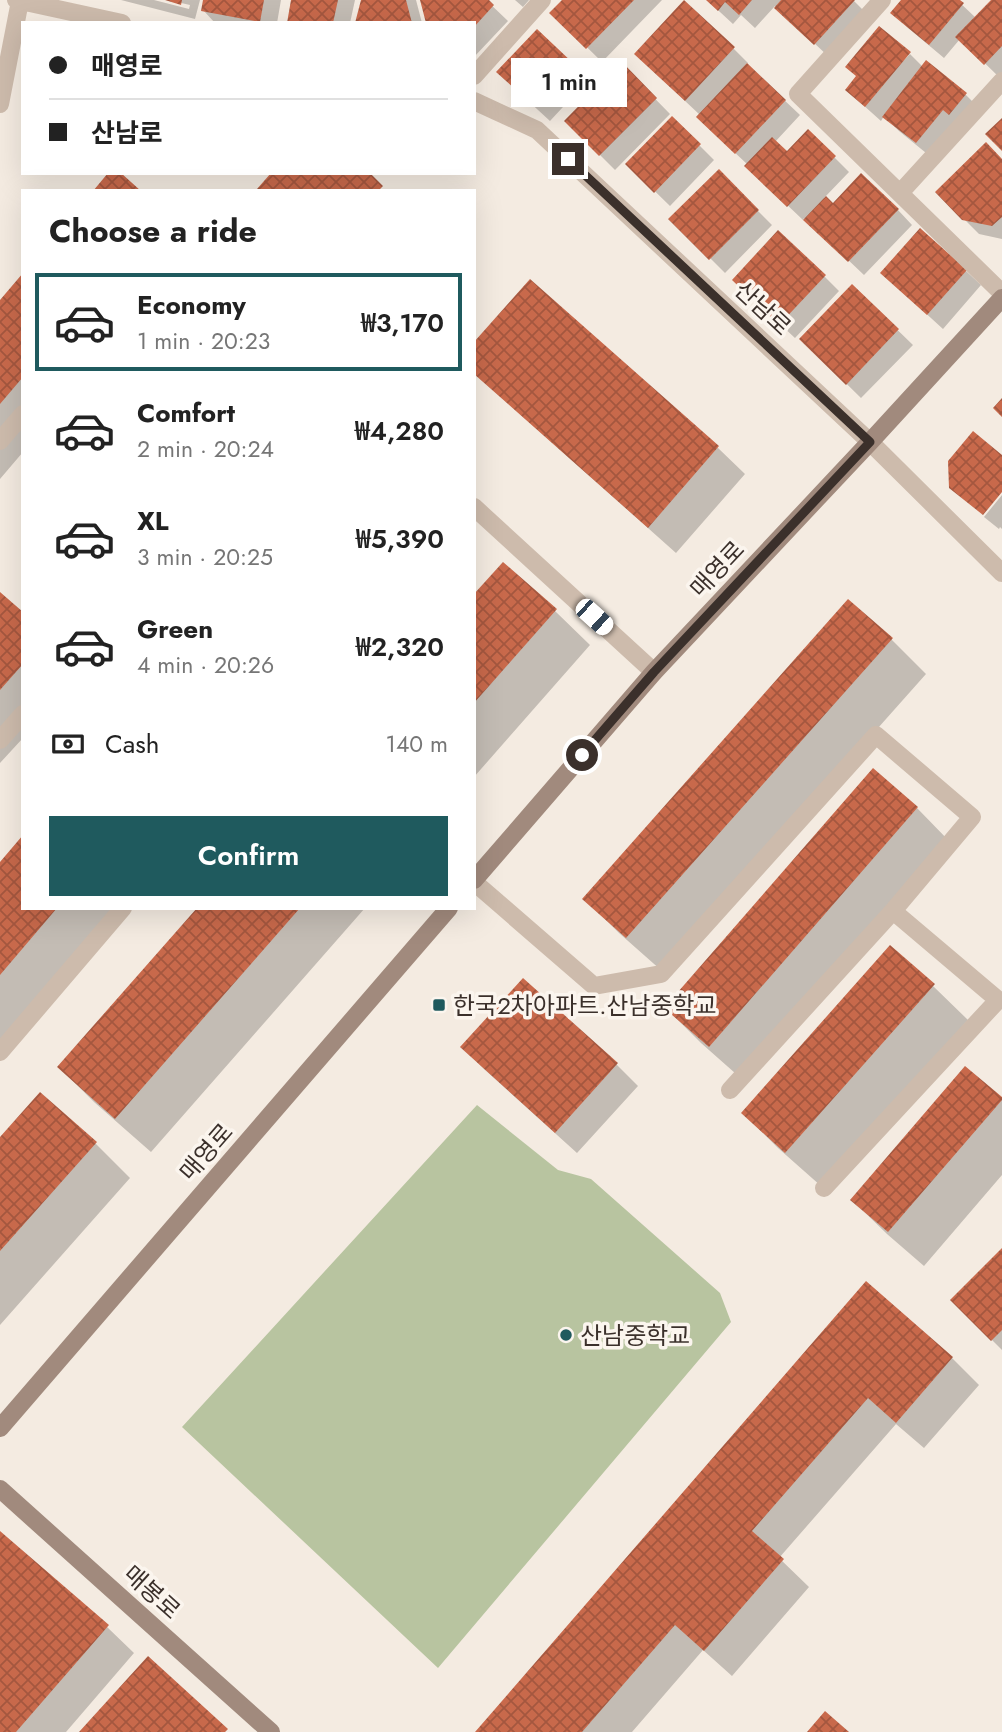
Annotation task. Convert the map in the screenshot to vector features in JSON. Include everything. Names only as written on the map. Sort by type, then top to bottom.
[{"type":"street","points":[[476,74],[542,0]]},
{"type":"street","points":[[882,0],[798,94],[1002,295]]},
{"type":"street","points":[[0,104],[18,1],[113,21]]},
{"type":"street","points":[[900,193],[1002,81]]},
{"type":"street","name":"산남로","points":[[476,102],[537,130],[870,442],[1002,573]]},
{"type":"street","name":"매영로","points":[[476,879],[654,672],[870,442],[1002,295]]},
{"type":"street","points":[[0,441],[21,416]]},
{"type":"street","points":[[476,510],[654,672]]},
{"type":"street","points":[[0,740],[21,716]]},
{"type":"street","points":[[476,883],[594,986],[662,974],[876,735],[972,817],[893,911],[730,1090]]},
{"type":"street","points":[[0,1052],[121,910]]},
{"type":"street","name":"매영로","points":[[0,1428],[447,910]]},
{"type":"street","points":[[824,1188],[998,1000],[893,911]]},
{"type":"street","name":"매봉로","points":[[0,1489],[271,1732]]},
{"type":"green space","points":[[477,1105],[558,1170],[591,1179],[720,1293],[731,1322],[438,1668],[182,1427]]},
{"type":"building","points":[[165,0],[182,0],[181,5]]},
{"type":"building","points":[[203,0],[264,0],[260,21],[201,11]]},
{"type":"building","points":[[291,0],[338,0],[333,21],[287,21]]},
{"type":"building","points":[[361,0],[406,0],[411,21],[356,21]]},
{"type":"building","points":[[420,0],[489,0],[494,5],[476,25],[476,21],[425,21]]},
{"type":"building","points":[[562,0],[634,0],[586,49],[549,13]]},
{"type":"building","points":[[684,0],[735,47],[685,101],[634,54]]},
{"type":"building","points":[[706,0],[752,0],[739,15],[725,2],[718,11]]},
{"type":"building","points":[[781,0],[855,0],[814,45],[774,8]]},
{"type":"building","points":[[901,0],[960,0],[964,3],[929,45],[890,13]]},
{"type":"building","points":[[991,0],[1002,0],[1002,46],[984,65],[955,37]]},
{"type":"building","points":[[879,26],[911,52],[865,107],[845,90],[856,76],[845,67]]},
{"type":"building","points":[[537,29],[574,64],[535,107],[496,72]]},
{"type":"building","points":[[926,60],[967,93],[949,115],[943,110],[916,143],[882,117]]},
{"type":"building","points":[[622,62],[657,98],[599,156],[564,121]]},
{"type":"building","points":[[747,63],[786,100],[735,154],[696,117]]},
{"type":"building","points":[[672,116],[701,144],[654,193],[625,164]]},
{"type":"building","points":[[1002,118],[1002,151],[985,134]]},
{"type":"building","points":[[808,129],[836,156],[787,207],[744,166],[772,137],[787,151]]},
{"type":"building","points":[[986,142],[1002,159],[1002,217],[992,226],[962,220],[935,192]]},
{"type":"building","points":[[719,169],[759,210],[709,260],[668,219]]},
{"type":"building","points":[[861,173],[899,209],[848,262],[803,220],[826,196],[833,203]]},
{"type":"building","points":[[106,175],[123,175],[139,189],[95,189]]},
{"type":"building","points":[[269,175],[372,175],[383,186],[380,189],[257,189]]},
{"type":"building","points":[[920,228],[967,270],[927,315],[880,273]]},
{"type":"building","points":[[778,230],[826,275],[779,325],[732,280]]},
{"type":"building","points":[[21,275],[21,379],[0,404],[0,300]]},
{"type":"building","points":[[530,279],[719,446],[648,528],[476,376],[476,340]]},
{"type":"building","points":[[852,284],[899,329],[846,385],[799,339]]},
{"type":"building","points":[[1002,398],[1002,417],[993,408]]},
{"type":"building","points":[[973,431],[1002,455],[1002,492],[983,515],[949,488],[948,461]]},
{"type":"building","points":[[503,562],[557,609],[476,701],[476,592]]},
{"type":"building","points":[[0,592],[21,610],[21,666],[0,690]]},
{"type":"building","points":[[848,599],[893,638],[626,938],[582,899]]},
{"type":"building","points":[[873,768],[918,807],[709,1047],[664,1008]]},
{"type":"building","points":[[21,837],[21,910],[55,910],[0,975],[0,862]]},
{"type":"building","points":[[195,910],[298,910],[115,1119],[57,1067]]},
{"type":"building","points":[[890,945],[935,984],[785,1153],[741,1113]]},
{"type":"building","points":[[523,978],[618,1063],[555,1133],[460,1047]]},
{"type":"building","points":[[965,1066],[1002,1097],[1002,1100],[888,1232],[850,1200]]},
{"type":"building","points":[[40,1092],[97,1142],[0,1251],[0,1137]]},
{"type":"building","points":[[1002,1248],[1002,1330],[991,1341],[950,1300]]},
{"type":"building","points":[[866,1281],[953,1357],[896,1423],[868,1398],[752,1531],[784,1559],[704,1651],[675,1625],[582,1732],[475,1732]]},
{"type":"building","points":[[0,1531],[109,1625],[16,1732],[0,1732]]},
{"type":"building","points":[[148,1656],[228,1729],[225,1732],[79,1732]]},
{"type":"building","points":[[825,1711],[849,1732],[807,1732]]},
{"type":"place","name":"한국2차아파트.산남중학교","points":[[439,1005]]},
{"type":"place","name":"산남중학교","points":[[566,1335]]},
{"type":"route","points":[[568,159],[870,442],[654,672],[582,755]]}]
